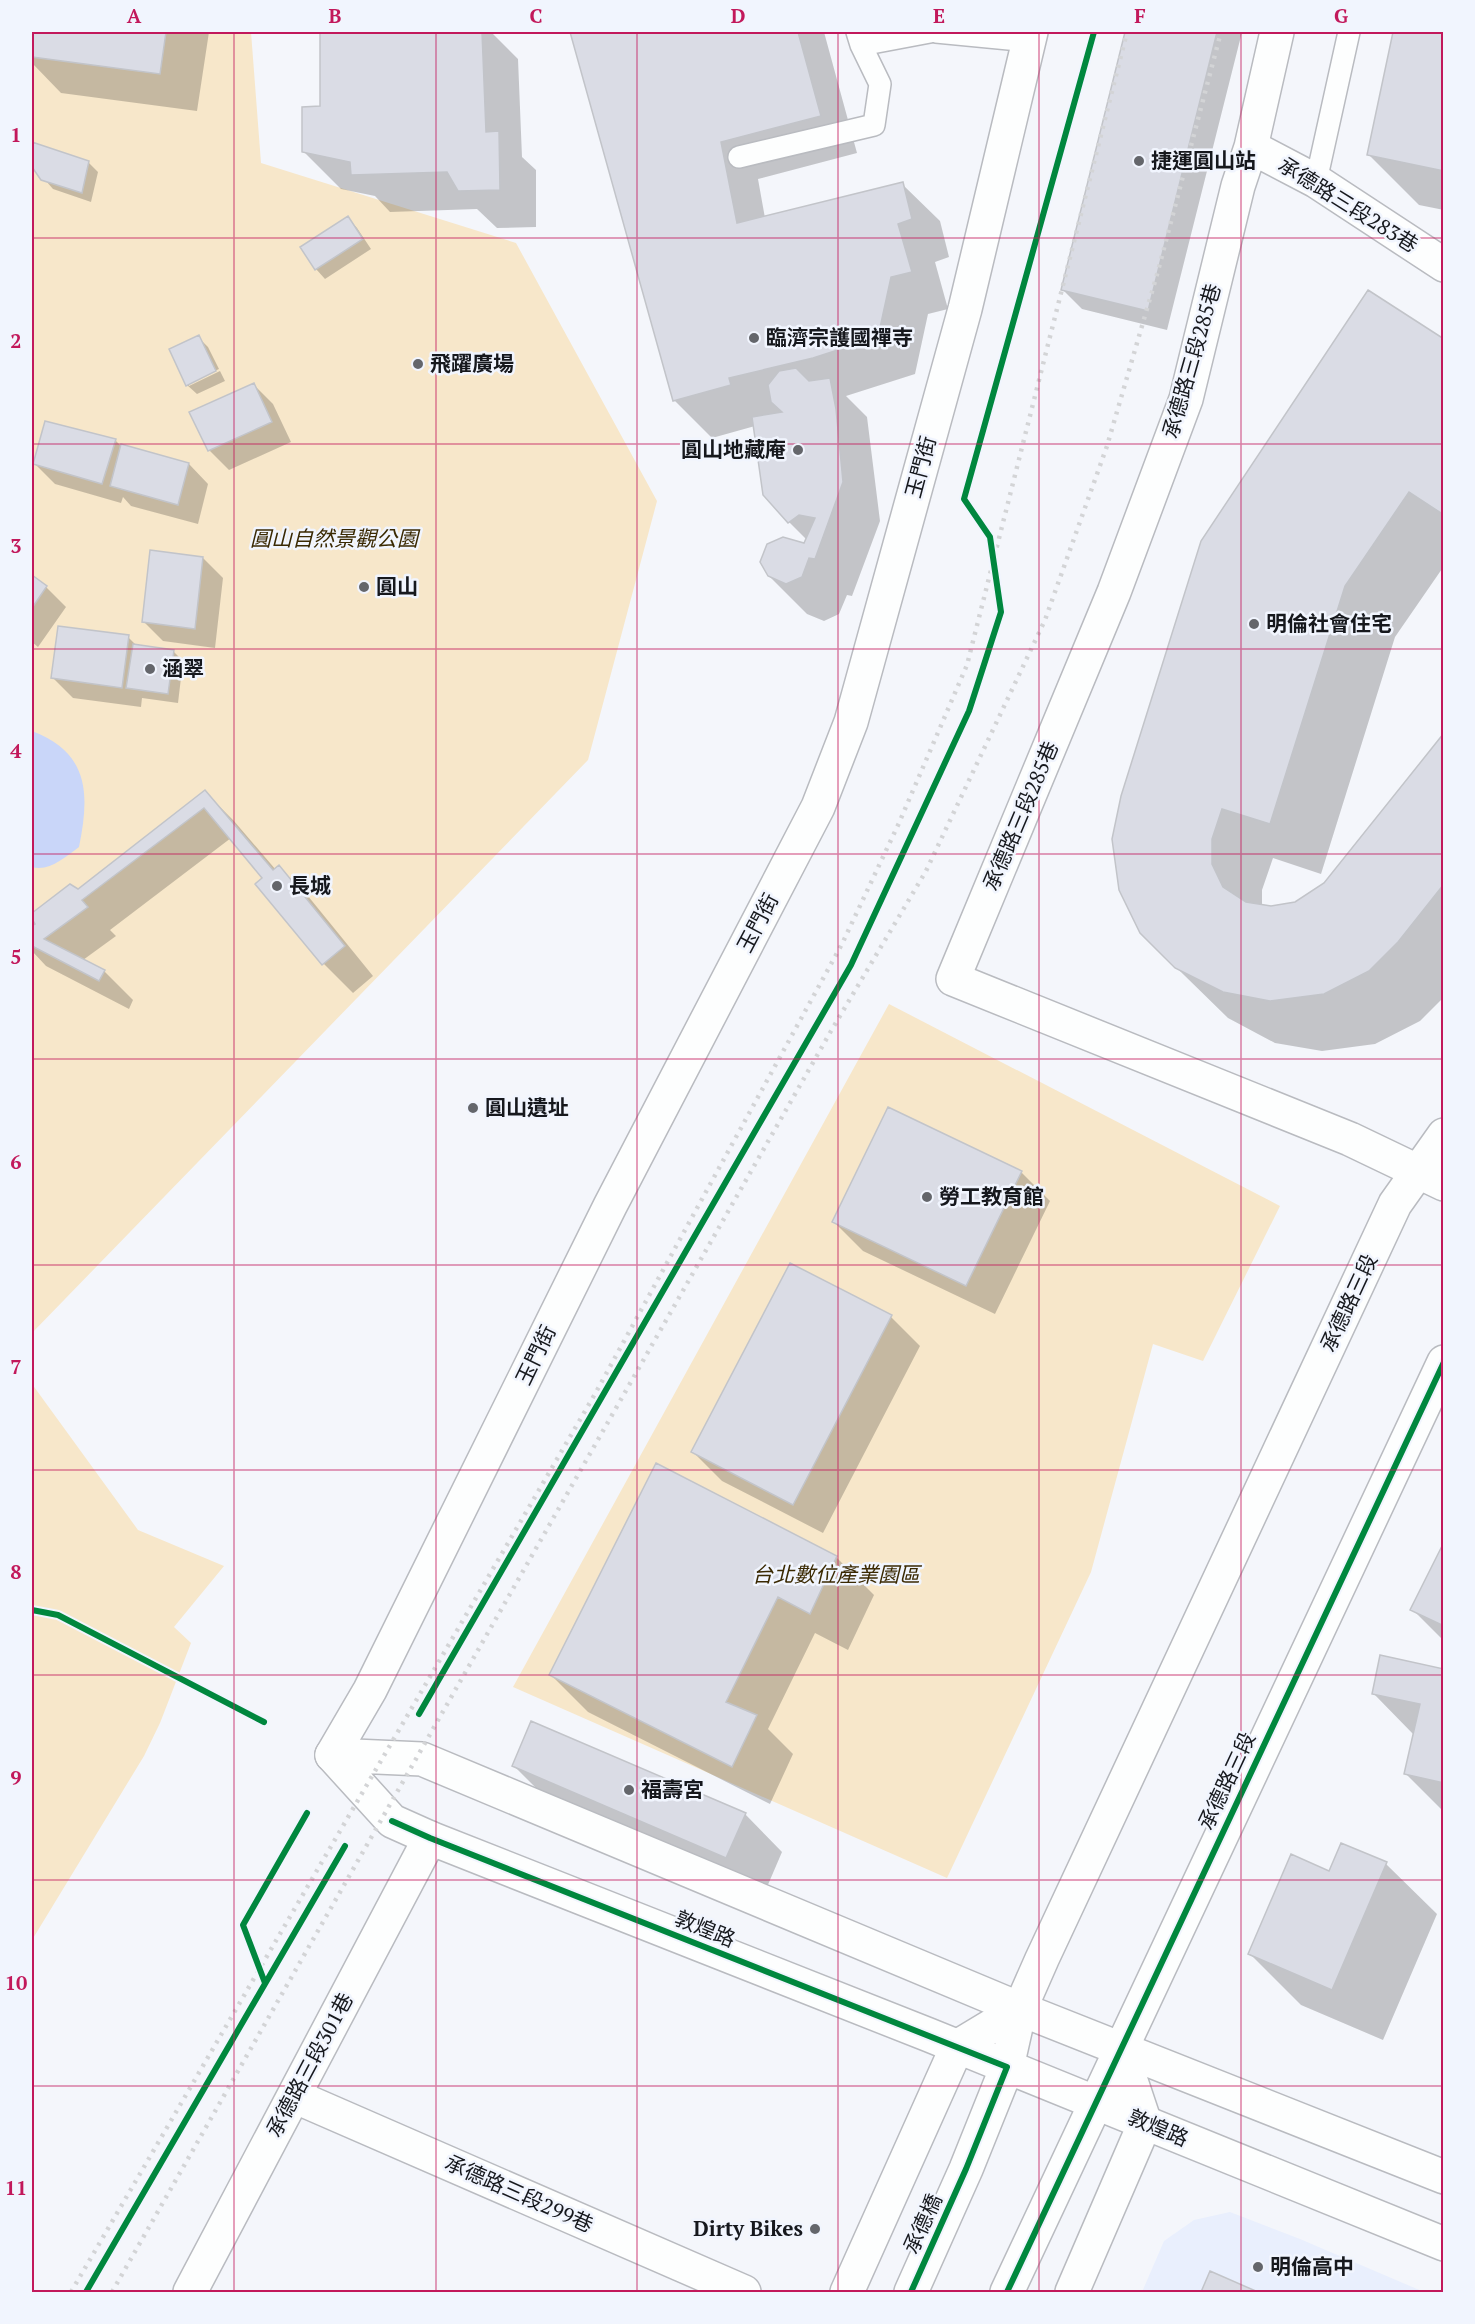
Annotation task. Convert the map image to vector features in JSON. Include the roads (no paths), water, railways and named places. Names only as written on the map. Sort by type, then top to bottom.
[{"type":"street","name":"承德路三段285巷","points":[[1277,32],[1251,147],[1238,186],[1186,399],[1114,592],[953,979],[1350,1139],[1430,1178]]},
{"type":"street","name":"玉門街","points":[[332,1755],[370,1690],[610,1206],[818,807],[851,722],[959,332],[1030,36]]},
{"type":"street","name":"承德路三段283巷","points":[[1251,147],[1316,181],[1443,265]]},
{"type":"street","name":"承德路三段","points":[[966,2169],[1007,2067],[1020,2009],[1395,1204],[1430,1178],[1443,1135]]},
{"type":"street","name":"承德路三段","points":[[1006,2292],[1443,1362]]},
{"type":"street","name":"敦煌路","points":[[332,1755],[392,1821],[430,1838],[1007,2067],[1443,2244]]},
{"type":"street","points":[[332,1755],[422,1760],[1020,2009],[1443,2177]]},
{"type":"street","name":"承德路三段301巷","points":[[190,2292],[430,1838]]},
{"type":"street","points":[[847,2292],[957,2047],[1020,2009]]},
{"type":"street","points":[[1072,2292],[1145,2123],[1120,2049]]},
{"type":"street","name":"承德路三段299巷","points":[[294,2097],[744,2292]]},
{"type":"street","name":"承德橋","points":[[911,2292],[966,2169]]},
{"type":"lane","points":[[739,157],[874,125],[880,84],[859,38],[930,32]]},
{"type":"lane","points":[[936,32],[1030,36]]},
{"type":"lane","points":[[1316,181],[1349,32]]},
{"type":"water","points":[[32,731],[51,740],[65,751],[75,763],[84,792],[79,847],[57,863],[38,868],[32,867]]},
{"type":"railway","points":[[71,2292],[595,1394],[842,944],[899,823],[967,665],[1127,32]]},
{"type":"railway","points":[[112,2292],[831,1031],[926,871],[1045,620],[1107,446],[1158,271],[1221,32]]},
{"type":"place","name":"捷運圓山站","points":[[1139,161]]},
{"type":"place","name":"臨濟宗護國禪寺","points":[[754,338]]},
{"type":"place","name":"飛躍廣場","points":[[418,364]]},
{"type":"place","name":"圓山地藏庵","points":[[798,450]]},
{"type":"place","name":"圓山","points":[[364,587]]},
{"type":"place","name":"明倫社會住宅","points":[[1254,624]]},
{"type":"place","name":"涵翠","points":[[150,669]]},
{"type":"place","name":"長城","points":[[277,886]]},
{"type":"place","name":"圓山遺址","points":[[473,1108]]},
{"type":"place","name":"勞工教育館","points":[[927,1197]]},
{"type":"place","name":"福壽宮","points":[[629,1790]]},
{"type":"place","name":"Dirty Bikes","points":[[815,2229]]},
{"type":"place","name":"明倫高中","points":[[1258,2267]]},
{"type":"park label","name":"圓山自然景觀公園","points":[[334,539]]},
{"type":"park label","name":"台北數位產業園區","points":[[836,1575]]}]
